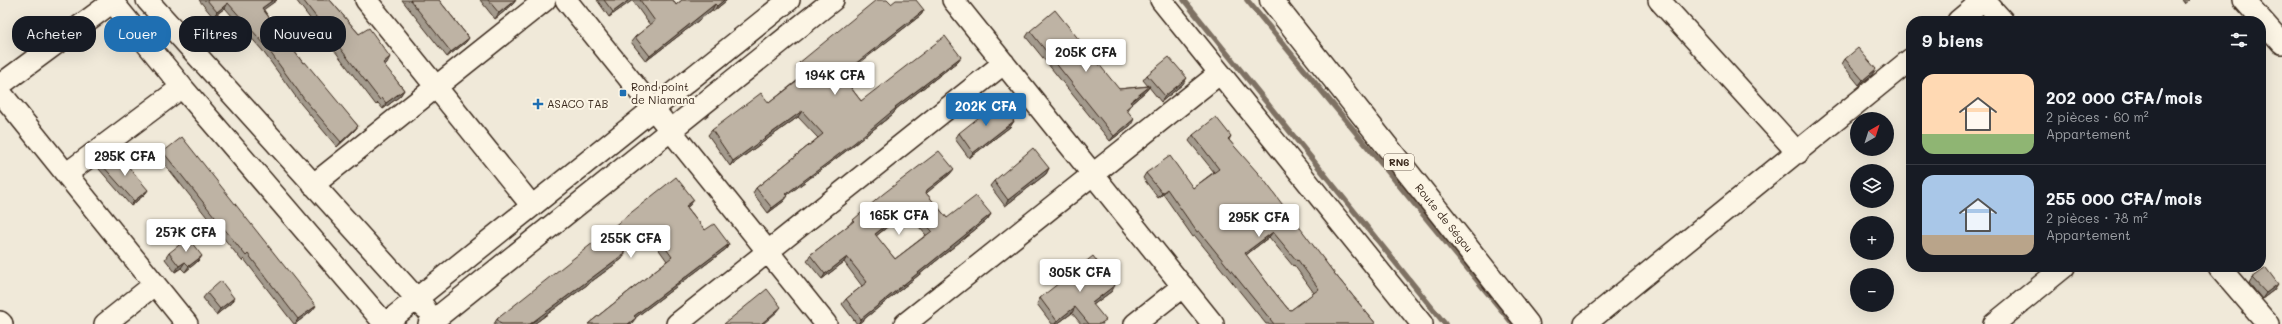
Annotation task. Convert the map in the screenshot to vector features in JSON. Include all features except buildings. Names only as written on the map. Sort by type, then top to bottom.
[{"type":"highway","name":"Route de Ségou","points":[[1273,1],[1528,324]]},
{"type":"street","points":[[147,0],[435,322],[833,0]]},
{"type":"street","points":[[366,0],[532,206]]},
{"type":"street","points":[[313,185],[545,0]]},
{"type":"street","points":[[566,0],[826,324]]},
{"type":"street","points":[[0,85],[113,1],[182,87],[385,324],[789,0]]},
{"type":"street","points":[[953,0],[1213,324]]},
{"type":"street","points":[[1161,0],[1422,324]]},
{"type":"street","points":[[1660,0],[1798,153]]},
{"type":"street","points":[[1964,16],[1984,0],[1998,16]]},
{"type":"street","points":[[2244,0],[2258,16]]},
{"type":"street","points":[[2266,24],[2282,42]]},
{"type":"street","points":[[677,324],[1004,63]]},
{"type":"street","points":[[1585,324],[1906,64]]},
{"type":"street","points":[[905,324],[1220,73]]},
{"type":"street","points":[[66,174],[182,87]]},
{"type":"street","points":[[0,92],[187,324]]},
{"type":"street","points":[[1994,324],[2058,272]]},
{"type":"street","points":[[2223,272],[2268,324]]},
{"type":"street","points":[[105,324],[154,284]]},
{"type":"street","points":[[1135,324],[1183,286]]},
{"type":"waterway","points":[[1184,0],[1445,324]]},
{"type":"waterway","points":[[1247,0],[1513,324]]},
{"type":"place","name":"Rond point de Niamana","points":[[623,93]]},
{"type":"place","name":"ASACO TAB","points":[[538,104]]}]
